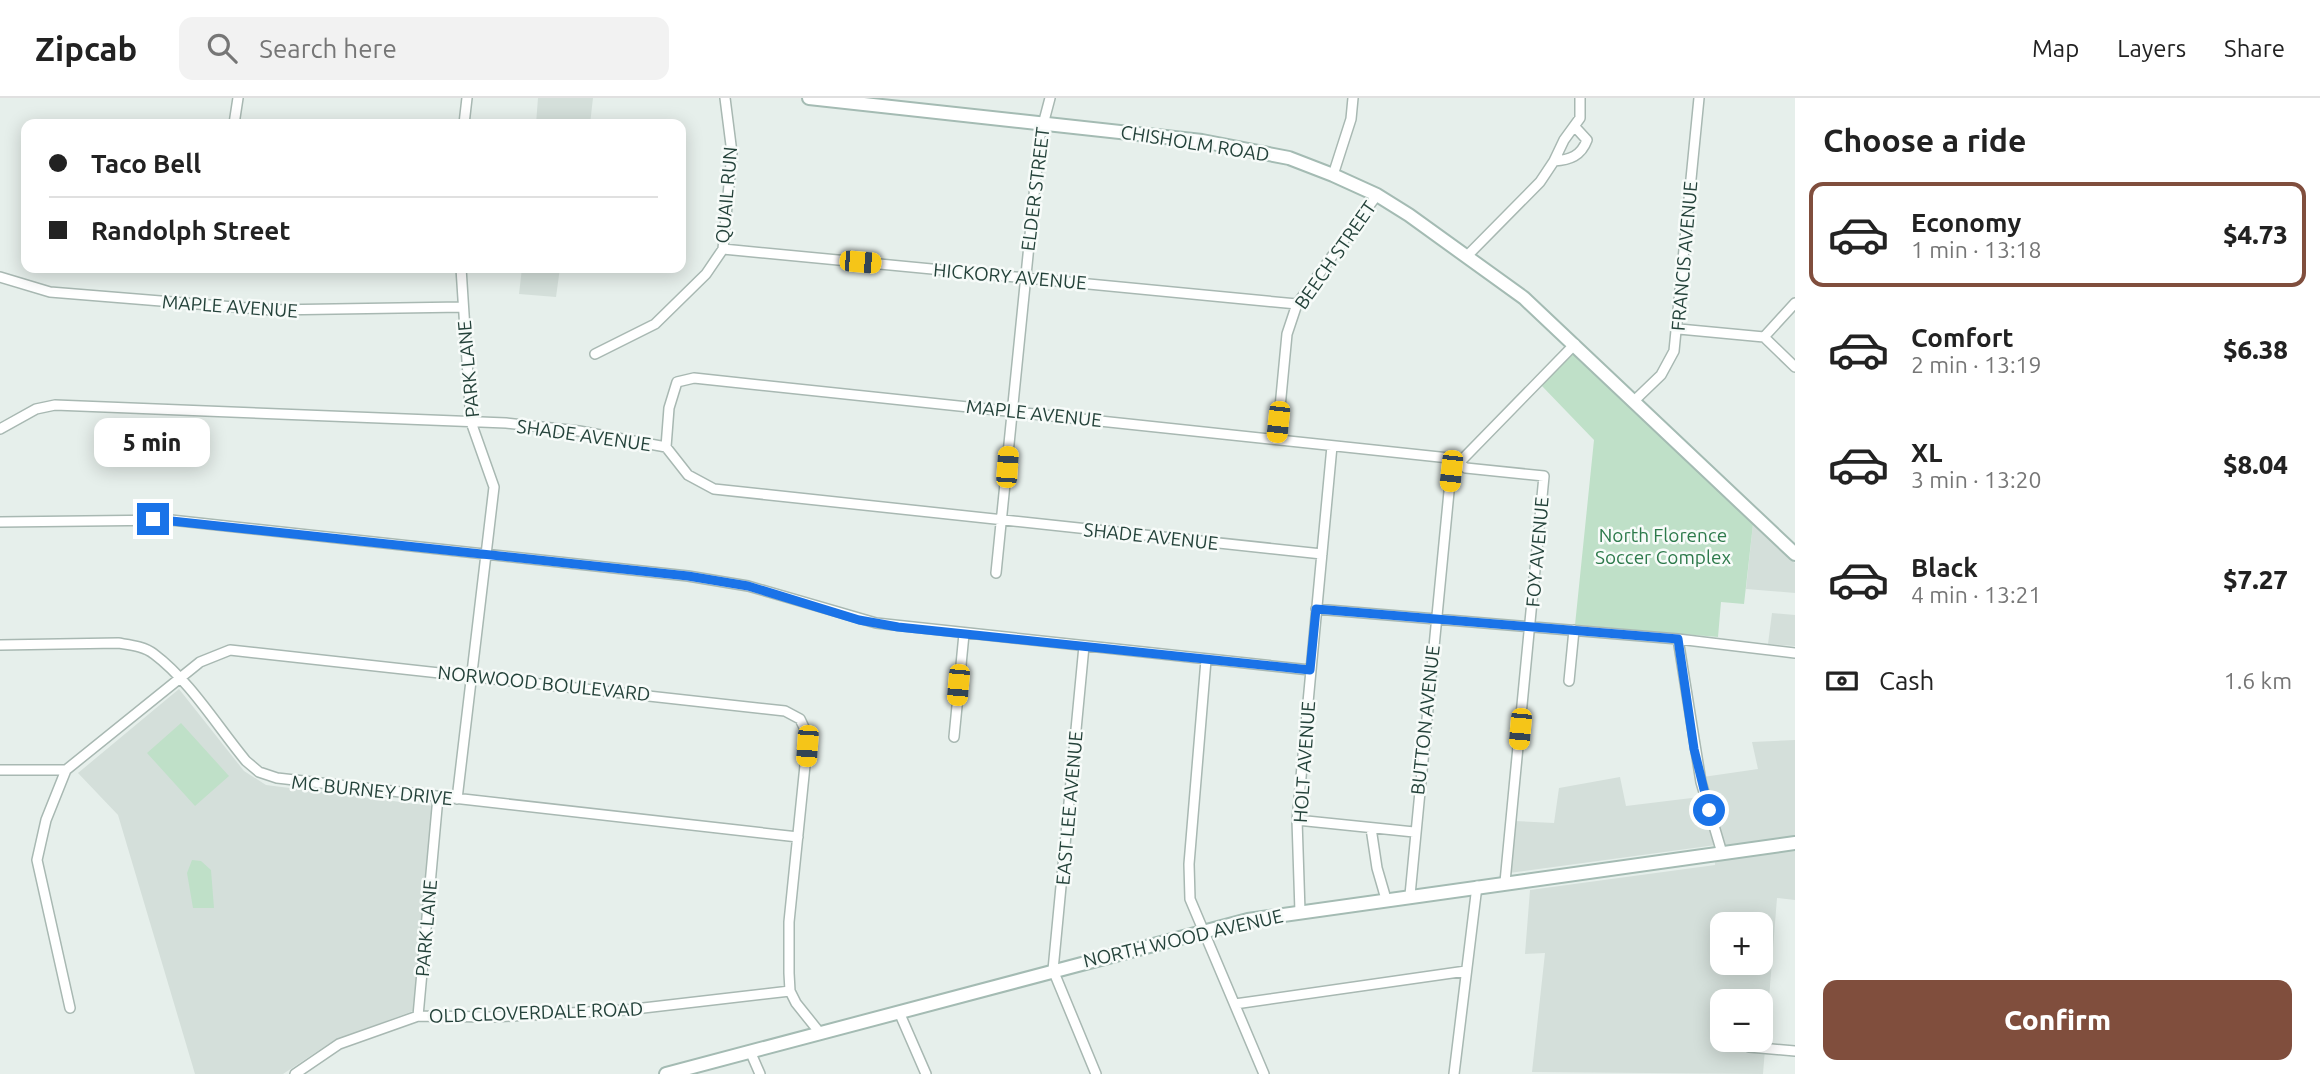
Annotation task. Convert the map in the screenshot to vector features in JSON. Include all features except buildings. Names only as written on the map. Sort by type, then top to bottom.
[{"type":"main road","name":"CHISHOLM ROAD","points":[[809,98],[1044,121],[1237,146],[1289,158],[1377,195],[1524,298],[1795,554]]},
{"type":"main road","name":"NORTH WOOD AVENUE","points":[[666,1074],[1203,931],[1410,895],[1795,843]]},
{"type":"street","points":[[235,119],[238,98]]},
{"type":"street","points":[[465,119],[467,98]]},
{"type":"street","name":"QUAIL RUN","points":[[595,354],[655,324],[706,274],[723,249],[732,153],[724,98]]},
{"type":"street","name":"ELDER STREET","points":[[996,573],[1024,277],[1044,121],[1050,98]]},
{"type":"street","points":[[1333,175],[1352,119],[1353,98]]},
{"type":"street","points":[[1467,257],[1539,182],[1554,161],[1564,141],[1576,128],[1580,118],[1580,98]]},
{"type":"street","name":"FRANCIS AVENUE","points":[[1635,400],[1661,375],[1671,360],[1679,329],[1699,98]]},
{"type":"street","points":[[1554,161],[1568,160],[1583,150],[1587,140],[1576,128]]},
{"type":"street","name":"BEECH STREET","points":[[1277,439],[1287,334],[1297,304],[1377,195]]},
{"type":"street","name":"HICKORY AVENUE","points":[[723,249],[1297,304]]},
{"type":"street","name":"PARK LANE","points":[[457,799],[484,553],[494,487],[471,422],[461,273]]},
{"type":"street","name":"MAPLE AVENUE","points":[[0,277],[50,292],[271,310],[463,307]]},
{"type":"street","points":[[1764,337],[1795,303]]},
{"type":"street","points":[[1679,329],[1764,337],[1795,367]]},
{"type":"street","name":"BUTTON AVENUE","points":[[1410,895],[1451,471],[1575,344]]},
{"type":"street","name":"MAPLE AVENUE","points":[[666,447],[672,390],[677,382],[684,379],[1011,410],[1449,458],[1457,463]]},
{"type":"street","name":"SHADE AVENUE","points":[[0,429],[36,409],[55,405],[471,422],[561,429],[666,447],[688,475],[714,489],[1322,554]]},
{"type":"street","name":"HOLT AVENUE","points":[[1300,912],[1297,820],[1332,446]]},
{"type":"street","name":"FOY AVENUE","points":[[1457,463],[1466,468],[1544,476],[1505,882]]},
{"type":"street","points":[[0,522],[171,520],[484,553],[739,584],[859,620],[964,634],[1310,670]]},
{"type":"street","points":[[1316,609],[1678,639],[1795,653]]},
{"type":"street","points":[[1569,681],[1574,630]]},
{"type":"street","points":[[954,737],[964,634]]},
{"type":"street","points":[[1678,639],[1701,782],[1722,853]]},
{"type":"street","name":"MC BURNEY DRIVE","points":[[0,645],[136,645],[153,653],[179,679],[246,761],[259,772],[294,782],[798,837]]},
{"type":"street","name":"EAST LEE AVENUE","points":[[1054,970],[1084,646]]},
{"type":"street","name":"NORWOOD BOULEVARD","points":[[66,770],[200,662],[230,650],[771,708],[793,714],[805,726],[808,736],[789,922],[790,991]]},
{"type":"street","points":[[1206,660],[1188,881],[1191,899],[1203,931],[1264,1074]]},
{"type":"street","points":[[0,770],[66,770],[46,820],[37,860],[70,1008]]},
{"type":"street","name":"PARK LANE","points":[[418,1016],[438,797]]},
{"type":"street","points":[[1297,820],[1414,832]]},
{"type":"street","points":[[1371,828],[1377,868],[1386,899]]},
{"type":"street","points":[[1454,1074],[1477,886]]},
{"type":"street","points":[[1054,970],[1096,1074]]},
{"type":"street","points":[[1235,1004],[1466,971]]},
{"type":"street","points":[[790,991],[820,1033]]},
{"type":"street","name":"OLD CLOVERDALE ROAD","points":[[295,1074],[339,1044],[418,1016],[493,1017],[613,1011],[790,991]]},
{"type":"street","points":[[899,1012],[926,1074]]},
{"type":"street","points":[[1773,1049],[1795,1051]]},
{"type":"street","points":[[750,1051],[760,1074]]},
{"type":"shaded area","points":[[538,98],[593,98],[591,119],[536,119]]},
{"type":"shaded area","points":[[521,273],[559,273],[556,297],[519,294]]},
{"type":"shaded area","points":[[1753,524],[1795,563],[1795,593],[1746,589]]},
{"type":"shaded area","points":[[1772,613],[1795,615],[1795,646],[1768,644]]},
{"type":"shaded area","points":[[179,689],[244,771],[266,785],[433,806],[413,1011],[333,1041],[283,1074],[195,1074],[118,815],[78,773]]},
{"type":"shaded area","points":[[1795,740],[1795,900],[1777,898],[1773,948],[1773,912],[1710,912],[1710,975],[1771,975],[1770,989],[1710,989],[1710,1052],[1765,1052],[1763,1074],[1532,1072],[1545,953],[1525,954],[1530,890],[1715,865],[1716,845],[1509,873],[1514,821],[1554,823],[1559,788],[1620,777],[1626,806],[1708,796],[1703,777],[1758,769],[1752,742]]},
{"type":"green space","name":"North Florence Soccer Complex","points":[[1573,351],[1753,524],[1744,604],[1721,602],[1718,637],[1575,625],[1594,440],[1541,385]]},
{"type":"green space","points":[[181,723],[229,776],[195,806],[147,753]]},
{"type":"green space","points":[[192,860],[201,861],[211,870],[214,908],[193,908],[187,873]]},
{"type":"route","points":[[153,519],[688,576],[748,586],[859,620],[898,627],[1310,670],[1316,609],[1678,639],[1694,749],[1709,810]]}]
